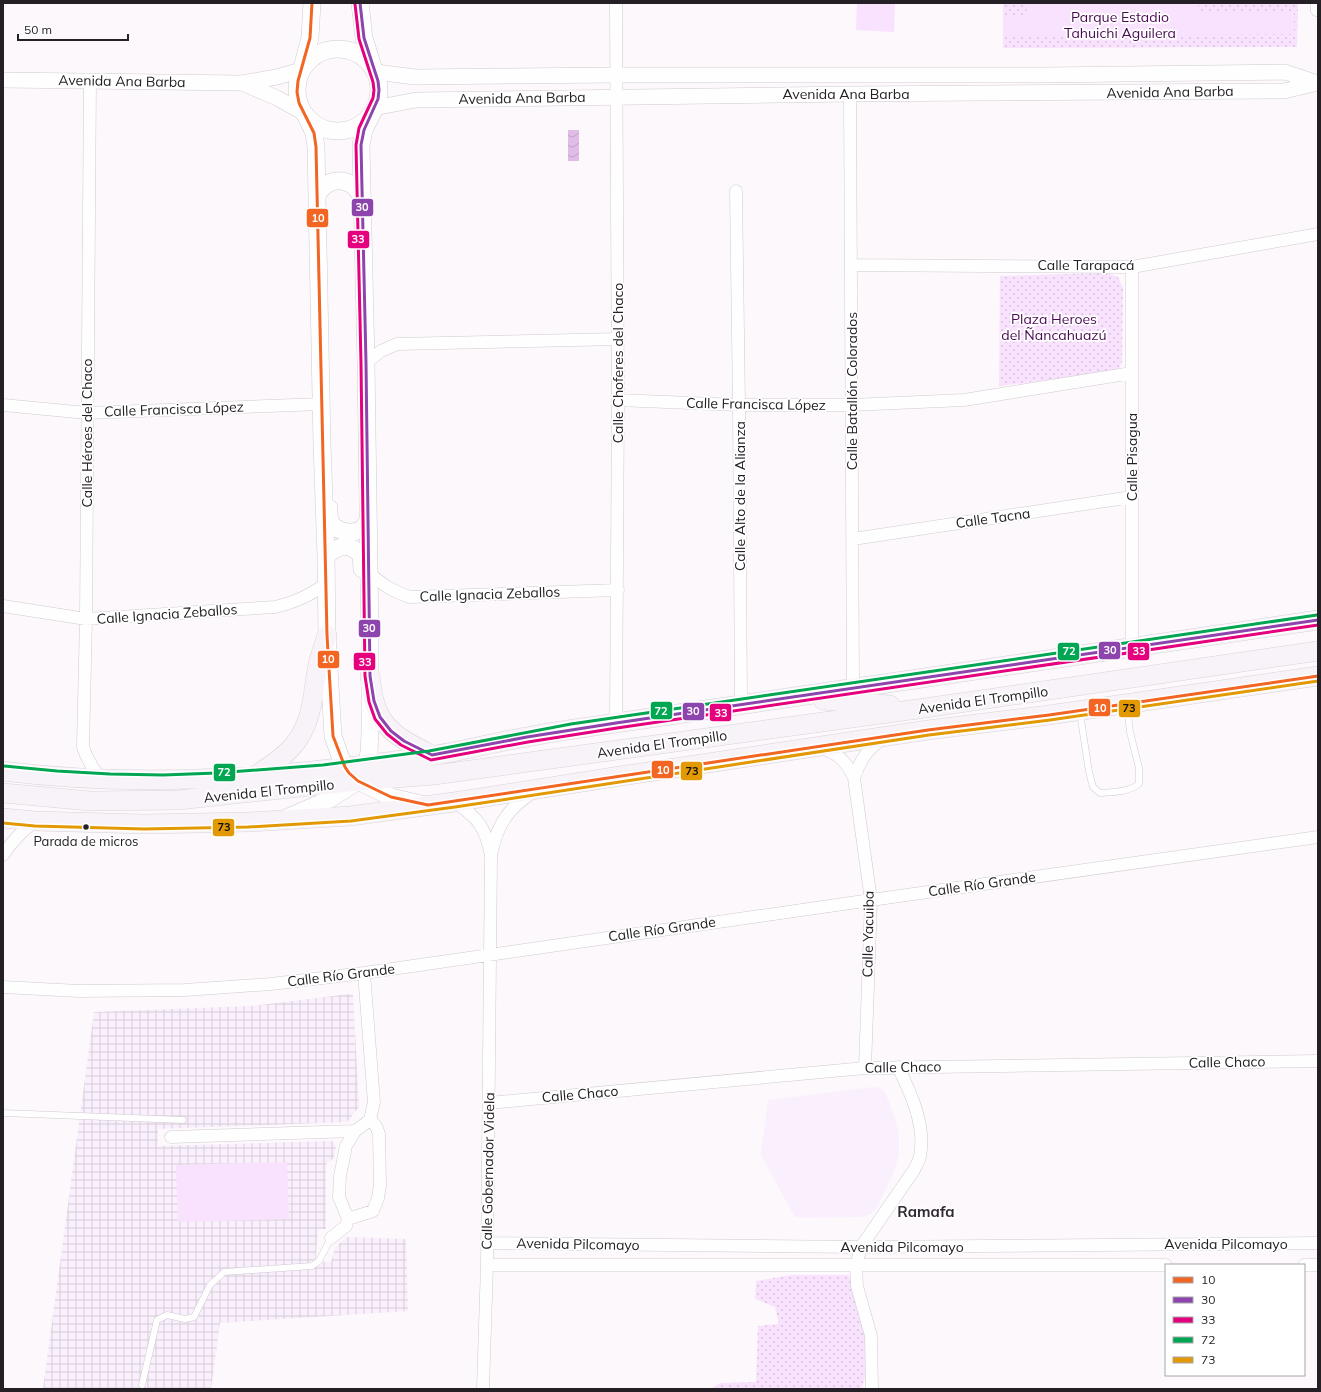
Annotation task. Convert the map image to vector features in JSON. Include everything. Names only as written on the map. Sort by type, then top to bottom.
[{"type":"main road","points":[[312,3],[310,38],[298,81],[297,92],[299,103],[314,133],[316,146],[327,635],[333,736],[345,767],[358,781],[391,797],[428,806]]},
{"type":"main road","points":[[281,820],[330,799],[358,781],[364,772],[369,753],[370,628],[361,145],[364,130],[378,100],[379,90],[378,81],[364,38],[360,3]]},
{"type":"main road","points":[[301,69],[312,58],[324,51],[338,49],[352,51],[364,58],[375,71]]},
{"type":"main road","points":[[305,114],[315,125],[328,130],[340,131],[353,128],[364,122],[374,110]]},
{"type":"main road","points":[[317,196],[321,189],[335,181],[343,181],[351,184],[357,188],[361,195]]},
{"type":"main road","points":[[322,444],[327,470],[330,521],[336,528],[344,532],[354,532],[362,528],[368,522]]},
{"type":"main road","points":[[326,556],[334,549],[344,546],[355,548],[361,554],[364,614],[370,628]]},
{"type":"main road","name":"Avenida El Trompillo","points":[[3,772],[101,779],[203,779],[255,776],[345,767],[432,755],[616,722],[793,698],[1318,620]]},
{"type":"main road","points":[[225,796],[281,758],[300,738],[311,712],[318,665],[327,635]]},
{"type":"main road","name":"Avenida El Trompillo","points":[[3,793],[90,801],[178,800],[470,771],[925,708],[1318,651]]},
{"type":"main road","points":[[370,676],[374,701],[380,718],[391,731],[404,741],[432,755]]},
{"type":"main road","name":"Avenida El Trompillo","points":[[3,818],[35,821],[144,824],[248,822],[350,816],[428,806],[928,730],[1080,711],[1318,676]]},
{"type":"main road","points":[[793,698],[925,708]]},
{"type":"street","name":"Calle Choferes del Chaco","points":[[616,3],[618,339],[618,590],[616,722]]},
{"type":"street","points":[[1318,3],[1318,9]]},
{"type":"street","name":"Avenida Ana Barba","points":[[3,80],[241,83],[277,77],[301,69]]},
{"type":"street","name":"Avenida Ana Barba","points":[[375,71],[415,77],[616,75],[1043,75],[1285,72],[1318,83]]},
{"type":"street","points":[[868,75],[869,94]]},
{"type":"street","points":[[1043,75],[1043,93]]},
{"type":"street","name":"Calle Héroes del Chaco","points":[[90,81],[86,619],[83,747],[89,763],[101,779]]},
{"type":"street","name":"Avenida Ana Barba","points":[[241,83],[277,98],[305,114]]},
{"type":"street","name":"Avenida Ana Barba","points":[[374,110],[416,100],[850,94],[1284,91],[1318,83]]},
{"type":"street","name":"Calle Batallón Colorados","points":[[850,94],[853,688]]},
{"type":"street","name":"Calle Alto de la Alianza","points":[[736,191],[741,704]]},
{"type":"street","name":"Calle Tarapacá","points":[[851,265],[1132,267],[1318,234]]},
{"type":"street","name":"Calle Pisagua","points":[[1132,267],[1132,647]]},
{"type":"street","points":[[366,363],[381,351],[398,344],[618,339]]},
{"type":"street","name":"Calle Francisca López","points":[[618,400],[739,405],[851,405],[964,400],[1132,373]]},
{"type":"street","name":"Calle Francisca López","points":[[3,405],[87,413],[322,404]]},
{"type":"street","name":"Calle Tacna","points":[[853,539],[1132,497]]},
{"type":"street","name":"Calle Ignacia Zeballos","points":[[369,573],[382,585],[395,592],[410,597],[618,590]]},
{"type":"street","name":"Calle Ignacia Zeballos","points":[[3,606],[86,619],[275,607],[309,596],[326,584]]},
{"type":"street","name":"Calle Yacuiba","points":[[854,778],[862,758],[877,742],[886,737]]},
{"type":"street","name":"Calle Yacuiba","points":[[816,747],[826,749],[844,760],[850,768],[854,778],[871,900],[864,1068]]},
{"type":"street","points":[[491,856],[496,835],[506,816],[520,801],[538,789]]},
{"type":"street","points":[[454,802],[469,811],[480,824],[488,839],[491,856]]},
{"type":"street","points":[[3,856],[11,843],[22,831],[35,821]]},
{"type":"street","name":"Calle Río Grande","points":[[3,987],[79,991],[185,990],[271,984],[364,973],[1318,837]]},
{"type":"street","name":"Calle Gobernador Videla","points":[[483,1389],[488,1265],[491,856]]},
{"type":"street","points":[[331,1238],[346,1226],[348,1219],[339,1197],[340,1176],[346,1146],[355,1131],[370,1120],[374,1102],[364,973]]},
{"type":"street","name":"Calle Chaco","points":[[489,1103],[864,1068],[1318,1061]]},
{"type":"street","points":[[872,1389],[870,1336],[857,1286],[856,1266],[860,1247],[914,1170],[920,1157],[921,1141],[918,1114],[909,1089],[898,1067]]},
{"type":"street","points":[[348,1219],[373,1211],[378,1198],[380,1185],[379,1134],[376,1126],[370,1120]]},
{"type":"street","points":[[171,1137],[355,1131]]},
{"type":"street","name":"Avenida Pilcomayo","points":[[487,1244],[860,1247],[1318,1243]]},
{"type":"street","name":"Avenida Pilcomayo","points":[[488,1265],[1165,1265]]},
{"type":"street","name":"Avenida Pilcomayo","points":[[1305,1265],[1318,1265]]},
{"type":"lane","points":[[1080,711],[1089,772],[1093,787],[1100,794],[1122,792],[1134,788],[1139,784],[1139,768],[1130,732],[1126,704]]},
{"type":"lane","points":[[3,1113],[183,1120]]},
{"type":"lane","points":[[142,1385],[157,1320],[167,1315],[185,1319],[194,1317],[210,1285],[224,1272],[312,1266],[319,1261],[331,1238]]},
{"type":"shaded area","points":[[353,994],[359,1107],[347,1122],[158,1129],[158,1146],[332,1141],[336,1146],[334,1158],[326,1164],[326,1229],[318,1229],[316,1258],[319,1261],[331,1262],[335,1248],[346,1237],[406,1239],[408,1311],[220,1323],[211,1389],[43,1389],[94,1012],[251,1006]]},
{"type":"shaded area","points":[[873,1087],[880,1088],[885,1092],[895,1118],[899,1135],[899,1154],[894,1172],[876,1209],[871,1214],[862,1217],[803,1218],[794,1216],[761,1155],[768,1100]]},
{"type":"green space","points":[[857,3],[895,3],[894,32],[856,30]]},
{"type":"green space","name":"Parque Estadio Tahuichi Aguilera","points":[[1003,3],[1298,3],[1297,47],[1003,48]]},
{"type":"green space","name":"Parque Estadio Tahuichi Aguilera","points":[[1024,3],[1198,3],[1199,13],[1294,12],[1294,34],[1005,36],[1005,15],[1027,15],[1026,5]]},
{"type":"green space","name":"Plaza Heroes del Ñancahuazú","points":[[1107,273],[1118,277],[1123,288],[1122,362],[1119,368],[1112,372],[999,386],[1000,276]]},
{"type":"green space","points":[[287,1162],[289,1219],[178,1222],[176,1165]]},
{"type":"green space","points":[[791,1275],[849,1275],[866,1343],[867,1359],[864,1383],[861,1389],[711,1389],[720,1383],[756,1382],[758,1326],[779,1324],[775,1307],[755,1299],[756,1281]]},
{"type":"water","points":[[568,130],[579,130],[579,161],[568,161]]},
{"type":"transit line","name":"10","points":[[312,3],[310,38],[298,81],[297,92],[299,103],[314,133],[316,147],[327,635],[333,736],[345,767],[358,781],[391,797],[428,805],[928,730],[1049,715],[1318,676]]},
{"type":"transit line","name":"30","points":[[360,3],[364,38],[378,81],[379,90],[378,99],[364,130],[361,145],[366,363],[370,676],[374,701],[380,717],[391,731],[404,741],[432,755],[527,737],[616,723],[1318,620]]},
{"type":"transit line","name":"33","points":[[355,4],[359,39],[373,82],[374,90],[373,98],[359,128],[356,145],[361,363],[365,676],[369,702],[375,719],[387,734],[401,745],[431,760],[528,742],[617,728],[1318,625]]},
{"type":"transit line","name":"72","points":[[4,766],[57,771],[163,775],[217,773],[323,765],[429,751],[571,724],[1317,615]]},
{"type":"transit line","name":"73","points":[[3,823],[35,826],[144,829],[248,827],[351,821],[455,807],[929,735],[1050,720],[1318,681]]},
{"type":"place","name":"Parada de micros","points":[[86,827]]},
{"type":"district","name":"Ramafa","points":[[926,1212]]}]
